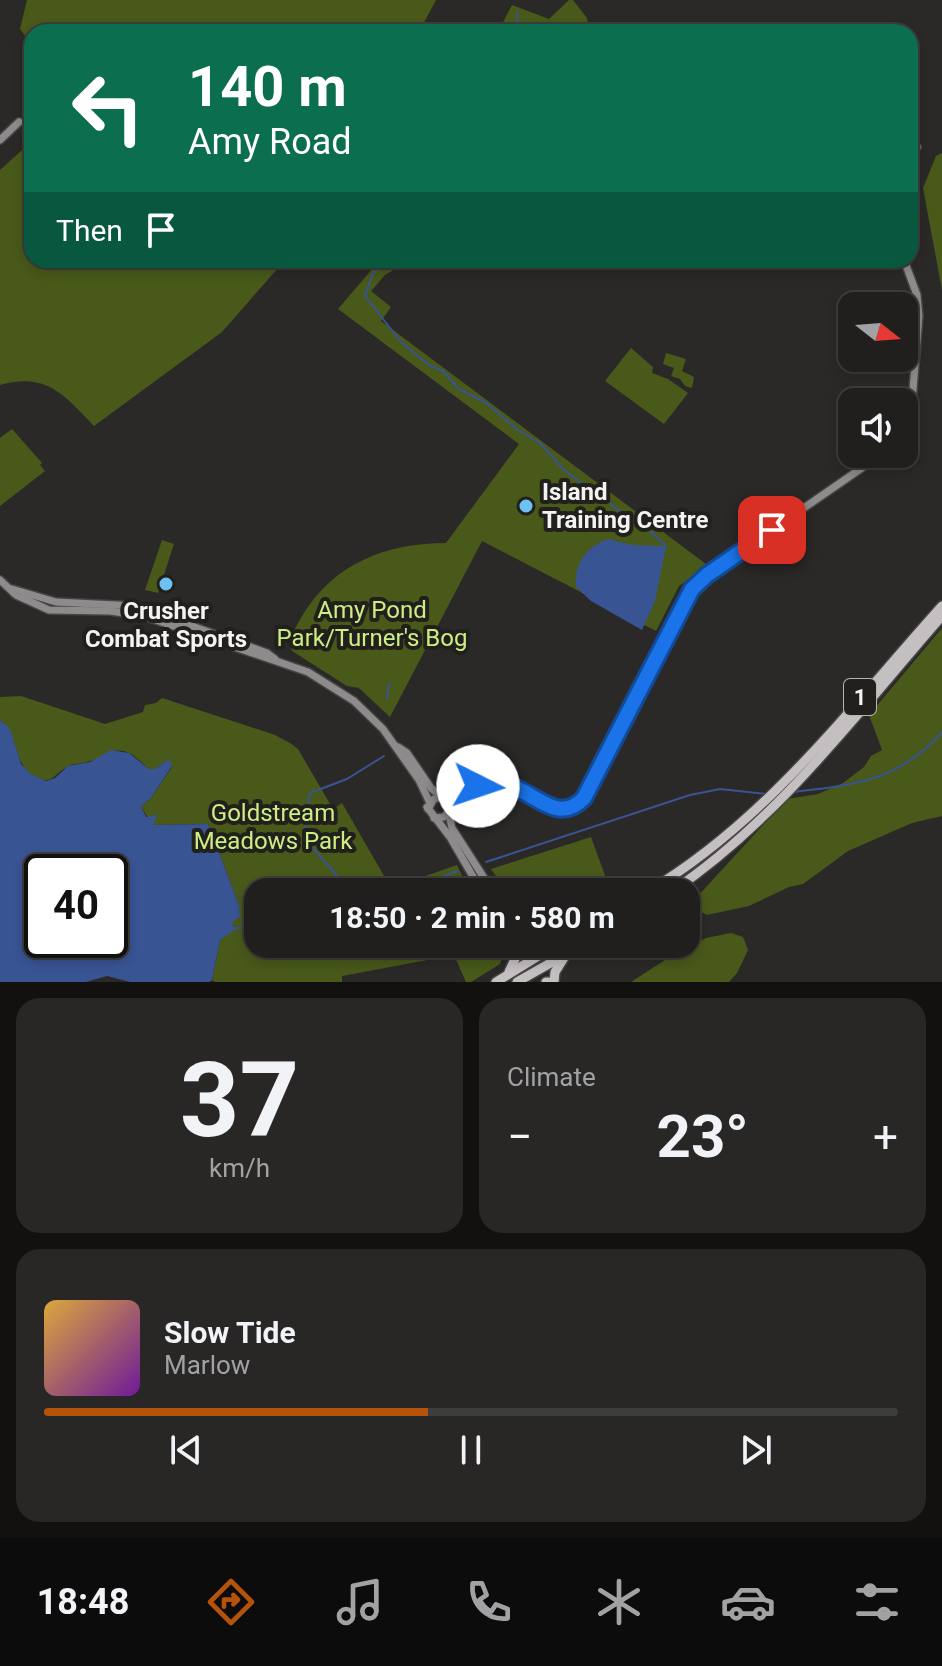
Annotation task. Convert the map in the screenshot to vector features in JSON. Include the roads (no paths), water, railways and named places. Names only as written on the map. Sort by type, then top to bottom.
[{"type":"highway","name":"1","points":[[669,878],[702,857],[779,789],[942,606]]},
{"type":"highway","name":"1","points":[[689,878],[778,801],[942,616]]},
{"type":"highway","points":[[779,789],[871,692],[878,689]]},
{"type":"highway","points":[[506,976],[514,958]]},
{"type":"highway","points":[[496,982],[535,958]]},
{"type":"highway","points":[[517,982],[556,958]]},
{"type":"highway","points":[[546,982],[554,982],[555,972],[564,958]]},
{"type":"main road","points":[[0,140],[19,122]]},
{"type":"main road","points":[[907,268],[917,295],[919,316],[913,388]]},
{"type":"main road","points":[[430,809],[441,798],[466,786],[503,784],[558,809],[577,805],[584,798],[692,589],[707,575],[862,468]]},
{"type":"main road","points":[[0,580],[11,588],[56,602],[136,606],[267,653],[308,672],[345,695],[364,710],[398,747],[430,809],[474,878]]},
{"type":"main road","points":[[398,747],[407,753],[447,803],[450,824],[484,878]]},
{"type":"main road","points":[[430,809],[442,818],[478,786]]},
{"type":"main road","points":[[527,958],[537,971]]},
{"type":"water","points":[[608,539],[632,545],[666,546],[655,601],[642,630],[591,601],[576,587],[577,570],[583,557],[594,546]]},
{"type":"water","points":[[0,720],[10,729],[21,764],[31,774],[46,781],[55,778],[68,766],[90,762],[111,750],[129,753],[149,769],[155,769],[169,759],[172,766],[151,798],[141,806],[146,817],[157,815],[153,825],[208,824],[239,905],[240,916],[231,924],[237,928],[220,940],[209,982],[130,982],[107,976],[86,982],[0,982]]},
{"type":"waterway","points":[[517,12],[518,24]]},
{"type":"waterway","points":[[379,268],[372,275],[365,296],[401,342],[429,365],[443,371],[459,389],[485,402],[518,430],[540,443],[564,470],[642,524],[666,546]]},
{"type":"waterway","points":[[387,699],[389,683]]},
{"type":"waterway","points":[[793,792],[855,783],[892,771],[926,748],[942,732]]},
{"type":"waterway","points":[[339,878],[304,838],[310,793],[347,779],[384,756]]},
{"type":"waterway","points":[[486,862],[690,795],[720,789],[767,794]]},
{"type":"waterway","points":[[438,878],[458,871]]},
{"type":"waterway","points":[[237,928],[244,928]]},
{"type":"place","name":"Island Training Centre","points":[[526,506]]},
{"type":"place","name":"Crusher Combat Sports","points":[[166,584]]},
{"type":"park label","name":"Amy Pond Park/Turner's Bog","points":[[372,624]]},
{"type":"park label","name":"Goldstream Meadows Park","points":[[273,827]]}]
